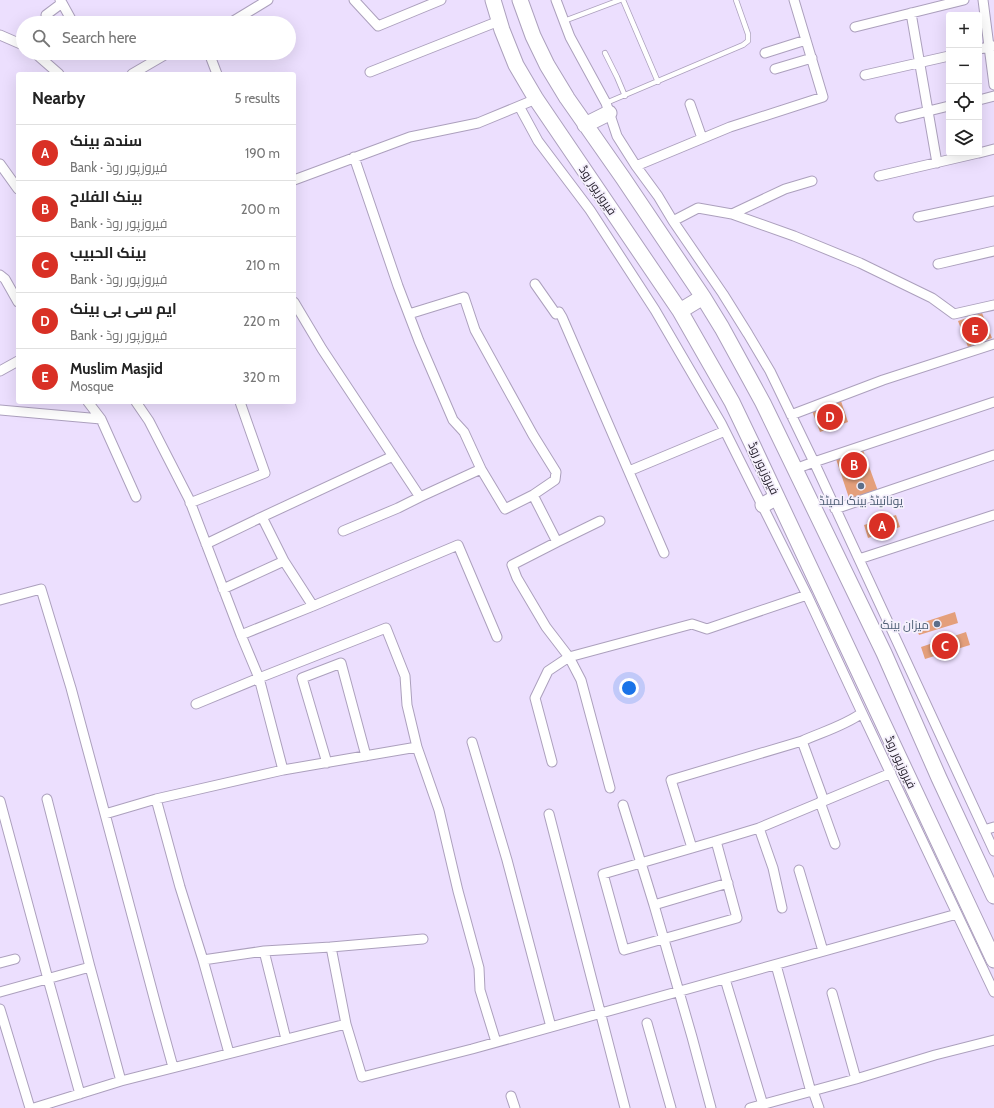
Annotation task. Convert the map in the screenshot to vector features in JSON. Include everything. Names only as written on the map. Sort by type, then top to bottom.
[{"type":"highway","name":"فیروزپور روڈ","points":[[493,0],[499,21],[516,65],[536,99],[680,311],[732,402],[994,960]]},
{"type":"highway","points":[[520,0],[533,36],[546,65],[585,125],[703,297],[763,402],[884,653],[939,778],[994,896]]},
{"type":"highway","points":[[585,125],[608,108]]},
{"type":"highway","points":[[680,311],[703,297]]},
{"type":"highway","points":[[763,505],[777,497]]},
{"type":"street","points":[[242,16],[268,0]]},
{"type":"street","points":[[354,0],[378,26],[441,0]]},
{"type":"street","points":[[556,0],[570,37],[608,108],[617,136],[723,294],[770,371],[814,462],[994,850]]},
{"type":"street","points":[[636,166],[730,127],[823,97],[794,0]]},
{"type":"street","points":[[855,27],[964,0]]},
{"type":"street","points":[[983,0],[992,47],[994,85]]},
{"type":"street","points":[[47,16],[46,15],[61,1],[69,16]]},
{"type":"street","points":[[911,13],[937,163]]},
{"type":"street","points":[[370,72],[499,21]]},
{"type":"street","points":[[0,35],[16,42]]},
{"type":"street","points":[[765,53],[806,40]]},
{"type":"street","points":[[982,49],[992,47]]},
{"type":"street","points":[[865,75],[946,57]]},
{"type":"street","points":[[775,70],[812,58]]},
{"type":"street","points":[[43,60],[57,72]]},
{"type":"street","points":[[135,72],[156,60]]},
{"type":"street","points":[[212,60],[216,72]]},
{"type":"street","points":[[982,99],[994,96]]},
{"type":"street","points":[[296,179],[410,137],[478,123],[536,99]]},
{"type":"street","points":[[690,104],[702,138]]},
{"type":"street","points":[[520,106],[538,141],[590,210],[655,310],[725,431],[808,595],[994,992]]},
{"type":"street","points":[[900,118],[946,107]]},
{"type":"street","points":[[982,152],[994,149]]},
{"type":"street","points":[[879,176],[966,156]]},
{"type":"street","points":[[354,157],[409,314],[419,341],[453,420],[464,432],[481,469],[505,509],[533,496],[555,480],[556,472],[475,330],[464,297],[409,314]]},
{"type":"street","points":[[1,166],[16,186]]},
{"type":"street","points":[[732,214],[785,189],[812,181]]},
{"type":"street","points":[[918,217],[994,201]]},
{"type":"street","points":[[673,221],[698,208],[732,214],[794,236],[860,263],[932,298],[954,314],[994,305]]},
{"type":"street","points":[[938,264],[994,252]]},
{"type":"street","points":[[0,275],[5,279],[16,298]]},
{"type":"street","points":[[535,284],[556,314],[559,312],[562,316],[664,553]]},
{"type":"street","points":[[296,305],[322,349],[420,497]]},
{"type":"street","points":[[791,415],[883,380],[994,344]]},
{"type":"street","points":[[0,371],[16,362]]},
{"type":"street","points":[[795,469],[994,402]]},
{"type":"street","points":[[90,404],[101,419],[136,497]]},
{"type":"street","points":[[137,404],[149,421],[190,503],[259,678],[283,770]]},
{"type":"street","points":[[190,503],[265,473],[241,404]]},
{"type":"street","points":[[0,410],[101,419]]},
{"type":"street","points":[[629,471],[725,431]]},
{"type":"street","points":[[835,509],[994,455]]},
{"type":"street","points":[[206,544],[393,456]]},
{"type":"street","points":[[343,531],[398,508],[481,469]]},
{"type":"street","points":[[533,496],[557,542]]},
{"type":"street","points":[[858,559],[994,515]]},
{"type":"street","points":[[262,517],[284,561],[313,606]]},
{"type":"street","points":[[600,521],[512,565],[517,578],[546,627],[569,657],[581,680],[610,788]]},
{"type":"street","points":[[241,635],[458,545],[497,637]]},
{"type":"street","points":[[223,589],[284,561]]},
{"type":"street","points":[[0,600],[41,589],[71,688],[174,1067]]},
{"type":"street","points":[[552,762],[535,698],[548,671],[569,657],[692,624],[707,629],[808,595]]},
{"type":"street","points":[[196,704],[386,628],[404,676],[407,705],[417,748],[439,810],[458,891],[479,968],[480,990],[496,1042]]},
{"type":"street","points":[[327,762],[302,678],[341,663],[366,756]]},
{"type":"street","points":[[692,848],[671,780],[802,741],[852,720],[862,713]]},
{"type":"street","points":[[802,741],[835,844]]},
{"type":"street","points":[[472,742],[507,860],[551,1027]]},
{"type":"street","points":[[105,814],[156,799],[283,770],[417,748]]},
{"type":"street","points":[[716,841],[737,918],[624,950],[603,874],[759,828],[891,773]]},
{"type":"street","points":[[48,799],[90,967],[121,1080]]},
{"type":"street","points":[[156,799],[180,887],[203,960],[229,1053]]},
{"type":"street","points":[[0,801],[80,1094]]},
{"type":"street","points":[[623,805],[654,905],[711,1108]]},
{"type":"street","points":[[549,814],[625,1108]]},
{"type":"street","points":[[984,830],[994,827]]},
{"type":"street","points":[[759,828],[772,868],[782,908]]},
{"type":"street","points":[[799,870],[823,951]]},
{"type":"street","points":[[654,905],[728,883]]},
{"type":"street","points":[[331,947],[346,1024],[362,1077],[679,992],[957,914]]},
{"type":"street","points":[[203,960],[264,951],[423,939]]},
{"type":"street","points":[[264,951],[286,1039]]},
{"type":"street","points":[[0,963],[15,959]]},
{"type":"street","points":[[776,965],[818,1108]]},
{"type":"street","points":[[0,992],[90,967]]},
{"type":"street","points":[[726,979],[763,1105]]},
{"type":"street","points":[[832,993],[856,1079]]},
{"type":"street","points":[[0,1009],[30,1108]]},
{"type":"street","points":[[647,1023],[671,1108]]},
{"type":"street","points":[[34,1108],[121,1080],[346,1024]]},
{"type":"street","points":[[750,1108],[856,1079],[935,1055],[994,1040]]},
{"type":"street","points":[[511,1096],[514,1108]]},
{"type":"lane","points":[[564,21],[622,0],[658,82]]},
{"type":"lane","points":[[608,108],[625,96],[748,42],[748,34],[736,0]]},
{"type":"lane","points":[[605,53],[625,96]]},
{"type":"building","points":[[982,313],[992,338],[968,347],[958,321]]},
{"type":"building","points":[[841,401],[848,422],[820,432],[812,411]]},
{"type":"building","points":[[863,450],[878,491],[850,501],[836,459]]},
{"type":"building","points":[[896,515],[900,527],[868,538],[864,525]]},
{"type":"building","name":"میزان بینک","points":[[955,612],[958,623],[919,635],[915,625]]},
{"type":"building","points":[[966,632],[970,645],[925,659],[921,647]]},
{"type":"place","name":"Muslim Masjid","points":[[975,330]]},
{"type":"place","name":"ایم سی بی بینک","points":[[830,417]]},
{"type":"place","name":"بینک الفلاح","points":[[854,465]]},
{"type":"place","name":"یونائیٹڈ بینک لمیٹڈ","points":[[861,486]]},
{"type":"place","name":"سندھ بینک","points":[[882,526]]},
{"type":"place","name":"میزان بینک","points":[[937,624]]},
{"type":"place","name":"بينک الحبيب","points":[[945,646]]}]
